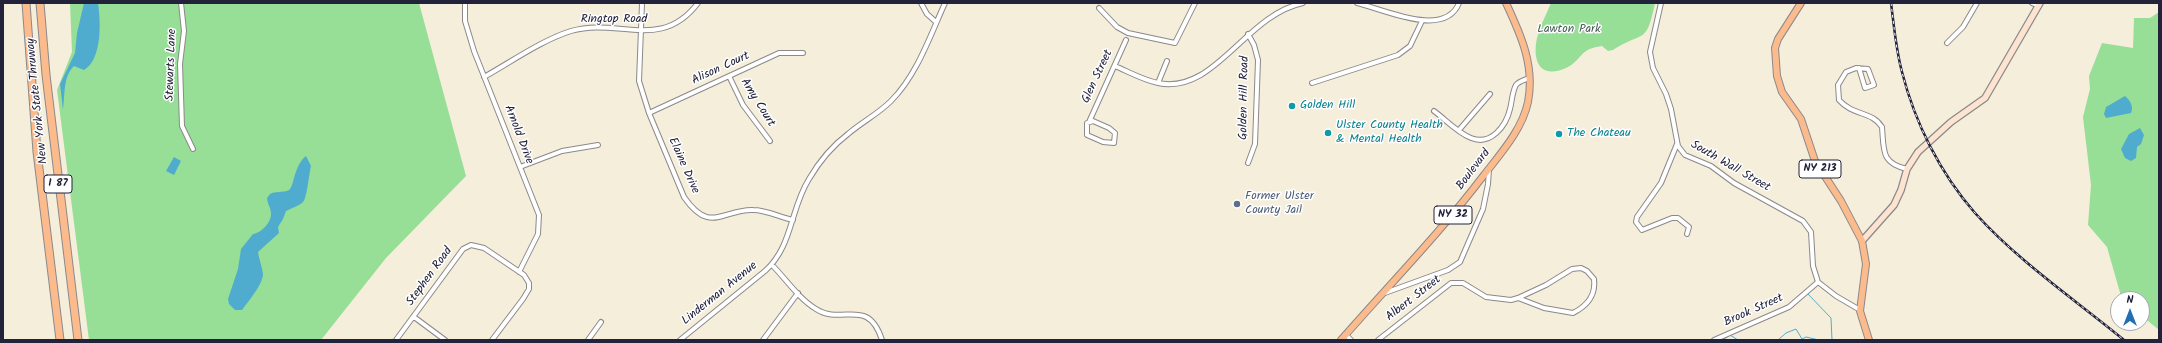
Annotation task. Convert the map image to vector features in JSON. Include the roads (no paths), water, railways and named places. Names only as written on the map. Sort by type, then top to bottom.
[{"type":"highway","name":"New York State Thruway","points":[[26,3],[37,152],[60,340]]},
{"type":"highway","name":"New York State Thruway","points":[[40,3],[47,83],[78,340]]},
{"type":"main road","name":"Boulevard","points":[[1341,340],[1446,224],[1510,140],[1524,116],[1528,102],[1528,60],[1523,40],[1506,3]]},
{"type":"main road","name":"NY 213","points":[[1801,3],[1778,39],[1775,48],[1777,76],[1782,92],[1802,119],[1815,161],[1841,201],[1862,241],[1866,264],[1860,310],[1869,340]]},
{"type":"street","name":"Stewarts Lane","points":[[181,3],[184,31],[180,64],[182,126],[194,148]]},
{"type":"street","name":"Arnold Drive","points":[[465,3],[465,21],[484,77],[539,215],[537,239],[519,272]]},
{"type":"street","name":"Elaine Drive","points":[[642,3],[638,75],[642,94],[684,197],[694,210],[705,216],[715,218],[753,210],[793,220]]},
{"type":"street","name":"Ringtop Road","points":[[484,77],[555,38],[572,31],[596,28],[658,30],[670,27],[688,15],[698,3]]},
{"type":"street","points":[[921,3],[927,14],[936,22]]},
{"type":"street","name":"Linderman Avenue","points":[[680,340],[776,261],[788,238],[802,192],[820,162],[839,141],[878,112],[896,96],[913,70],[945,3]]},
{"type":"street","points":[[1099,8],[1116,27],[1128,33],[1174,43],[1195,3]]},
{"type":"street","points":[[1115,66],[1158,83],[1179,83],[1199,77],[1208,72],[1248,34],[1279,12],[1303,3]]},
{"type":"street","points":[[1357,3],[1422,21],[1443,19],[1452,14],[1459,3]]},
{"type":"street","name":"South Wall Street","points":[[1661,3],[1650,52],[1653,68],[1666,94],[1671,109],[1677,144],[1686,155],[1711,166],[1734,183],[1803,221],[1811,232],[1813,266],[1818,282]]},
{"type":"street","points":[[1946,43],[1963,27],[1977,3]]},
{"type":"street","points":[[1862,241],[1894,204],[1901,190],[1907,169],[1924,146],[1951,122],[1985,98],[2039,4],[2032,3]]},
{"type":"street","points":[[1312,83],[1398,55],[1410,46],[1422,21]]},
{"type":"street","name":"Golden Hill Road","points":[[1248,34],[1254,45],[1258,60],[1255,144],[1248,163]]},
{"type":"street","name":"Glen Street","points":[[1089,122],[1126,40]]},
{"type":"street","name":"Alison Court","points":[[649,114],[779,53],[803,53]]},
{"type":"street","points":[[1158,83],[1166,61]]},
{"type":"street","points":[[1859,68],[1865,88],[1874,85],[1868,69],[1859,68],[1846,72],[1841,77],[1837,93],[1839,100],[1850,110],[1870,116],[1880,124],[1882,128],[1885,156],[1889,162],[1907,169]]},
{"type":"street","name":"Amy Court","points":[[729,76],[744,105],[770,141]]},
{"type":"street","points":[[1434,111],[1459,130],[1478,139],[1485,139],[1496,133],[1510,110],[1516,87],[1521,81],[1529,78]]},
{"type":"street","points":[[1459,130],[1490,94]]},
{"type":"street","points":[[1093,121],[1112,130],[1114,133],[1114,143],[1103,142],[1087,135],[1086,127],[1089,122],[1093,121]]},
{"type":"street","points":[[1677,144],[1661,183],[1637,217],[1636,222],[1637,226],[1642,230],[1672,218],[1678,218],[1689,227],[1687,234]]},
{"type":"street","points":[[520,167],[549,155],[598,145]]},
{"type":"street","points":[[1382,294],[1448,270],[1460,262],[1482,209],[1488,184],[1489,169]]},
{"type":"street","name":"Stephen Road","points":[[445,340],[414,317],[466,246],[475,245],[484,248],[519,272]]},
{"type":"street","points":[[772,265],[809,304],[821,312],[834,314],[863,314],[873,322],[882,340]]},
{"type":"street","name":"Albert Street","points":[[1378,340],[1451,283],[1463,283],[1486,297],[1511,300],[1531,292],[1577,268],[1587,271],[1594,279],[1591,298],[1585,306],[1573,313],[1544,308],[1518,298]]},
{"type":"street","points":[[492,340],[529,289],[527,279],[519,272]]},
{"type":"street","points":[[1818,282],[1836,296],[1860,310]]},
{"type":"street","name":"Brook Street","points":[[1714,340],[1789,307],[1818,282]]},
{"type":"street","points":[[763,340],[798,293]]},
{"type":"street","points":[[396,340],[414,317]]},
{"type":"street","points":[[588,340],[601,322]]},
{"type":"street","points":[[1346,334],[1351,340]]},
{"type":"water","points":[[84,3],[98,3],[100,20],[99,40],[94,58],[90,65],[84,70],[74,66],[70,70],[66,80],[63,110],[60,84],[75,53],[77,33]]},
{"type":"water","points":[[2125,96],[2131,104],[2131,113],[2106,118],[2104,114],[2106,107]]},
{"type":"water","points":[[2140,128],[2144,135],[2141,144],[2137,147],[2136,158],[2131,161],[2125,158],[2121,149],[2129,134]]},
{"type":"water","points":[[306,156],[311,166],[304,200],[300,204],[286,211],[278,227],[279,233],[258,252],[263,274],[261,283],[242,310],[235,310],[229,304],[228,299],[238,269],[241,249],[253,234],[262,230],[269,221],[271,212],[267,198],[272,193],[289,190],[291,188],[299,165]]},
{"type":"water","points":[[174,157],[181,161],[174,175],[166,171]]},
{"type":"waterway","points":[[1807,293],[1831,318],[1832,340]]},
{"type":"waterway","points":[[1778,340],[1786,333],[1796,329],[1802,339],[1806,337],[1819,340]]},
{"type":"waterway","points":[[1723,340],[1730,335],[1738,340]]},
{"type":"railway","points":[[1891,3],[1898,55],[1907,91],[1930,147],[1962,198],[2009,247],[2124,340]]},
{"type":"place","name":"Golden Hill","points":[[1292,106]]},
{"type":"place","name":"Ulster County Health & Mental Health","points":[[1328,133]]},
{"type":"place","name":"The Chateau","points":[[1559,134]]},
{"type":"place","name":"Former Ulster County Jail","points":[[1237,204]]},
{"type":"park label","name":"Lawton Park","points":[[1569,30]]}]
